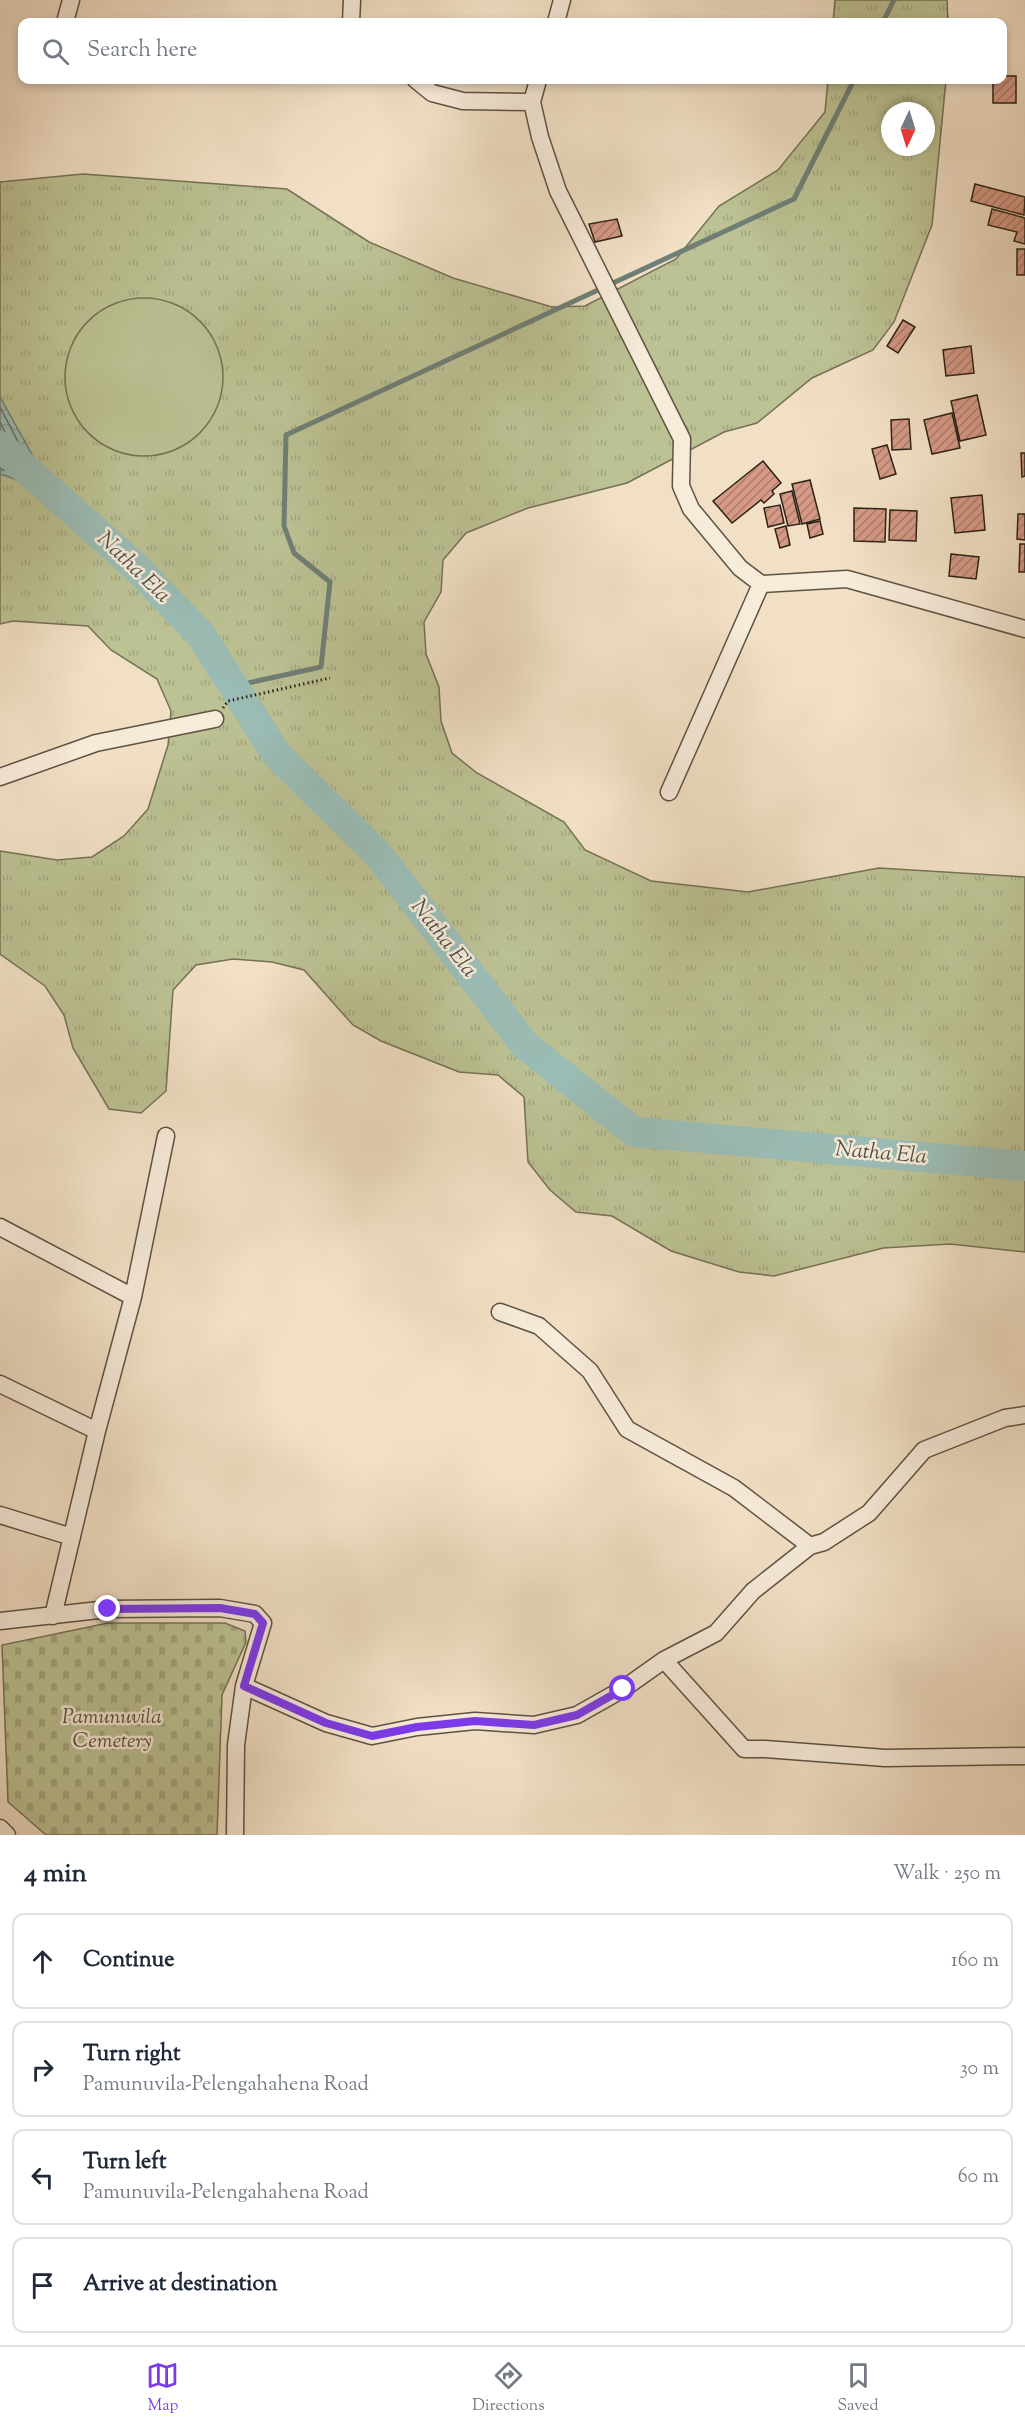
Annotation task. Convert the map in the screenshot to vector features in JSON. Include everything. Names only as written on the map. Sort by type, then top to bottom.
[{"type":"street","points":[[66,18],[71,0]]},
{"type":"street","points":[[351,18],[352,0]]},
{"type":"street","points":[[557,18],[562,0]]},
{"type":"street","points":[[421,84],[432,93],[463,101],[532,102]]},
{"type":"street","points":[[537,84],[532,102],[540,137],[558,191],[682,439],[681,486],[691,509],[740,568],[761,584],[847,579],[1025,629]]},
{"type":"street","points":[[669,792],[761,584]]},
{"type":"street","points":[[0,777],[96,743],[215,719]]},
{"type":"street","points":[[53,1616],[97,1431],[133,1297],[166,1136]]},
{"type":"street","points":[[0,1227],[133,1297]]},
{"type":"street","points":[[500,1312],[539,1326],[590,1371],[627,1430],[734,1488],[810,1546]]},
{"type":"street","points":[[0,1384],[97,1431]]},
{"type":"street","points":[[244,1686],[326,1723],[372,1736],[417,1727],[475,1721],[534,1725],[577,1715],[623,1689],[664,1660],[716,1633],[753,1591],[810,1546],[824,1542],[869,1513],[924,1450],[1005,1418],[1025,1415]]},
{"type":"street","points":[[0,1515],[72,1537]]},
{"type":"street","points":[[0,1621],[108,1609],[220,1608],[255,1614],[263,1623],[244,1686],[236,1744],[235,1835]]},
{"type":"street","points":[[664,1660],[744,1749],[885,1758],[1025,1756]]},
{"type":"street","points":[[0,1828],[7,1835]]},
{"type":"path","points":[[228,700],[330,678]]},
{"type":"green space","points":[[835,0],[947,0],[948,18],[833,18]]},
{"type":"green space","points":[[828,84],[946,84],[932,225],[894,322],[873,350],[812,378],[757,423],[724,432],[627,483],[528,508],[466,533],[443,560],[441,592],[424,622],[426,654],[439,687],[441,721],[452,753],[477,773],[564,822],[585,850],[651,881],[748,892],[879,868],[1025,877],[1025,1252],[950,1244],[883,1248],[774,1276],[739,1272],[671,1251],[612,1216],[576,1212],[550,1190],[528,1162],[524,1097],[498,1075],[459,1072],[381,1041],[353,1025],[304,970],[272,962],[233,959],[196,965],[173,990],[166,1091],[141,1113],[109,1109],[73,1048],[64,1015],[45,986],[0,954],[0,851],[57,860],[92,857],[124,836],[148,809],[168,745],[171,711],[157,679],[111,650],[88,626],[13,621],[0,624],[0,182],[83,174],[287,189],[369,242],[453,278],[552,307],[585,306],[676,259],[719,206],[778,170],[825,112]]},
{"type":"green space","points":[[144,298],[159,299],[174,304],[188,311],[200,321],[210,333],[217,347],[222,362],[222,392],[217,407],[210,421],[200,433],[188,443],[174,450],[159,455],[144,456],[129,455],[114,450],[100,443],[88,433],[78,421],[71,407],[66,392],[65,377],[66,362],[71,347],[78,333],[88,321],[100,311],[114,304],[129,299]]},
{"type":"green space","name":"Pamunuvila Cemetery","points":[[108,1623],[225,1623],[245,1631],[246,1642],[222,1695],[217,1835],[46,1835],[8,1802],[2,1645]]},
{"type":"water","points":[[0,397],[45,478],[47,497],[15,479],[0,474]]},
{"type":"building","points":[[1007,76],[1016,76],[1016,103],[993,103],[993,84],[1007,84]]},
{"type":"building","points":[[975,184],[1025,197],[1024,215],[971,201]]},
{"type":"building","points":[[992,209],[1025,218],[1025,244],[1014,241],[1017,232],[988,225]]},
{"type":"building","points":[[617,219],[622,236],[595,242],[589,224]]},
{"type":"building","points":[[1017,249],[1025,249],[1025,275],[1017,275]]},
{"type":"building","points":[[903,320],[915,327],[898,353],[887,346]]},
{"type":"building","points":[[971,346],[974,373],[946,376],[943,350]]},
{"type":"building","points":[[977,395],[986,435],[960,441],[951,401]]},
{"type":"building","points":[[952,413],[960,448],[932,454],[924,420]]},
{"type":"building","points":[[909,419],[911,449],[892,450],[891,420]]},
{"type":"building","points":[[887,445],[896,474],[880,479],[872,449]]},
{"type":"building","points":[[1021,453],[1025,453],[1025,476],[1022,477]]},
{"type":"building","points":[[763,461],[781,483],[764,503],[761,500],[732,523],[713,501]]},
{"type":"building","points":[[810,480],[820,519],[802,524],[792,484]]},
{"type":"building","points":[[792,491],[800,524],[788,526],[780,494]]},
{"type":"building","points":[[982,495],[985,530],[955,533],[951,498]]},
{"type":"building","points":[[780,505],[784,523],[768,527],[764,508]]},
{"type":"building","points":[[854,508],[886,509],[885,542],[854,541]]},
{"type":"building","points":[[890,510],[917,511],[916,541],[889,540]]},
{"type":"building","points":[[1018,514],[1025,514],[1025,540],[1017,539]]},
{"type":"building","points":[[820,521],[823,534],[810,538],[807,524]]},
{"type":"building","points":[[786,526],[790,545],[780,548],[775,529]]},
{"type":"building","points":[[1020,544],[1025,544],[1025,572],[1019,572]]},
{"type":"building","points":[[951,554],[979,557],[976,579],[949,576]]},
{"type":"waterway","points":[[885,18],[894,0]]},
{"type":"waterway","points":[[234,686],[321,667],[330,582],[294,553],[284,526],[286,435],[794,199],[852,84]]},
{"type":"waterway","name":"Natha Ela","points":[[0,446],[138,569],[201,635],[277,755],[378,854],[525,1045],[634,1132],[1025,1166]]},
{"type":"route","points":[[108,1609],[220,1608],[255,1614],[263,1623],[244,1686],[326,1723],[372,1736],[417,1727],[475,1721],[534,1725],[577,1715],[623,1689]]}]
